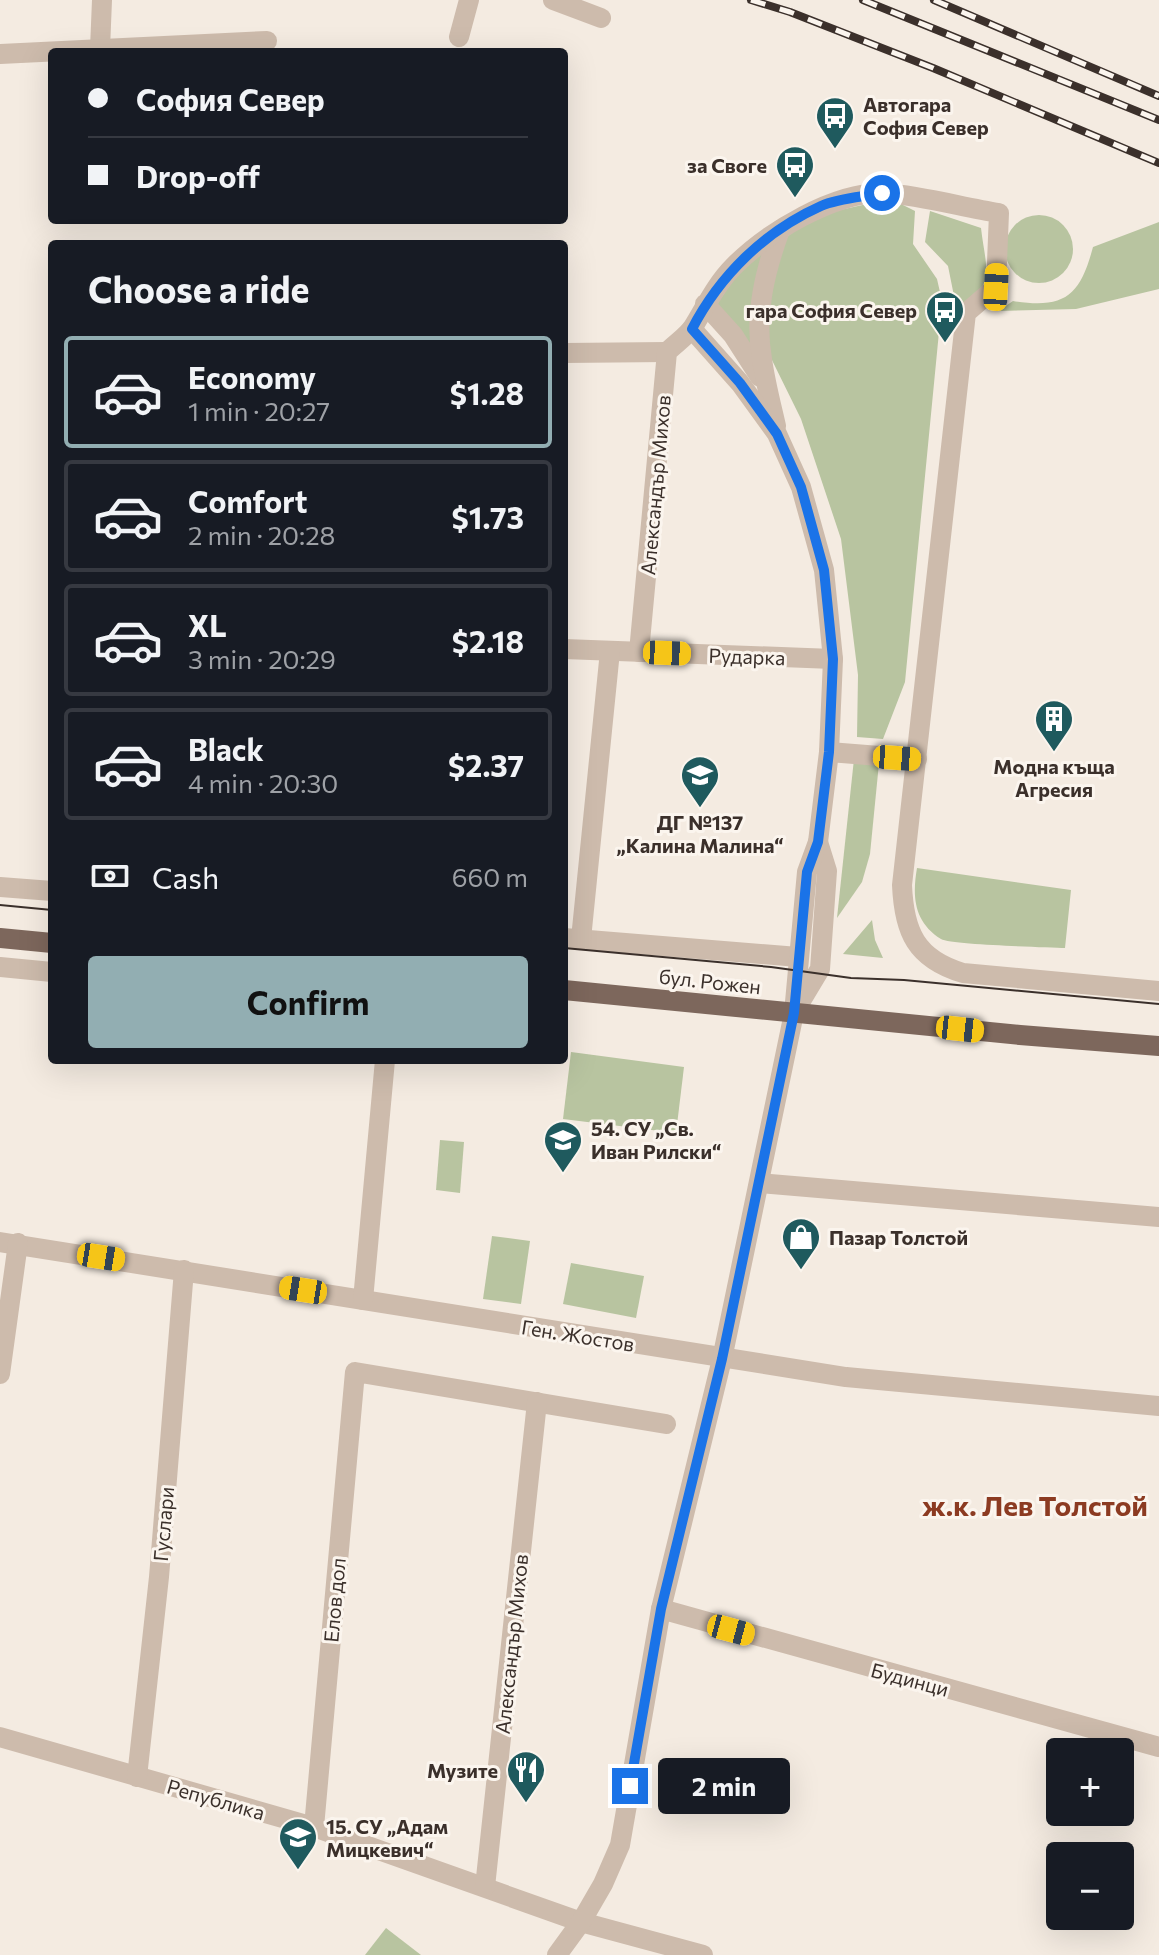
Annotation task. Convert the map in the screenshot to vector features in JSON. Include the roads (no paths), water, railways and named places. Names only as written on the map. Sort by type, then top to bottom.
[{"type":"main road","points":[[0,938],[48,943]]},
{"type":"main road","name":"бул. Рожен","points":[[568,993],[1159,1046]]},
{"type":"street","points":[[100,48],[102,0]]},
{"type":"street","points":[[459,37],[469,0]]},
{"type":"street","points":[[553,0],[601,18]]},
{"type":"street","points":[[121,48],[267,41]]},
{"type":"street","points":[[0,54],[48,52]]},
{"type":"street","points":[[568,353],[667,352],[692,329],[705,304],[733,267],[780,230],[821,206],[882,193],[999,213],[996,287],[966,313],[902,885],[903,907],[916,944],[943,967],[963,973],[1159,991]]},
{"type":"street","points":[[777,434],[761,356],[761,306],[766,267],[780,230]]},
{"type":"street","points":[[705,304],[733,335],[770,395]]},
{"type":"street","points":[[557,1955],[603,1884],[620,1845],[661,1609],[722,1359],[794,1013],[807,872],[818,842],[829,752],[833,659],[824,570],[801,487],[777,434],[732,373],[692,329]]},
{"type":"street","name":"Александър Михов","points":[[639,652],[667,352]]},
{"type":"street","name":"Рударка","points":[[568,649],[833,659]]},
{"type":"street","points":[[572,938],[610,651]]},
{"type":"street","points":[[829,752],[917,759]]},
{"type":"street","points":[[794,1013],[820,969],[827,871],[818,842]]},
{"type":"street","points":[[0,887],[48,891]]},
{"type":"street","name":"бул. Рожен","points":[[572,938],[798,957]]},
{"type":"street","points":[[0,967],[48,972]]},
{"type":"street","points":[[363,1300],[385,1064]]},
{"type":"street","points":[[759,1183],[1159,1217]]},
{"type":"street","points":[[0,1374],[9,1242]]},
{"type":"street","name":"Ген. Жостов","points":[[9,1242],[846,1377],[1159,1406]]},
{"type":"street","name":"Гуслари","points":[[137,1777],[159,1577],[184,1270]]},
{"type":"street","name":"Елов дол","points":[[314,1827],[355,1372],[537,1402]]},
{"type":"street","points":[[537,1402],[666,1424]]},
{"type":"street","name":"Александър Михов","points":[[485,1887],[537,1402]]},
{"type":"street","name":"Будинци","points":[[661,1609],[1159,1747]]},
{"type":"street","name":"Република","points":[[0,1737],[314,1827],[581,1922],[703,1955]]},
{"type":"tram line","points":[[0,905],[48,910]]},
{"type":"tram line","points":[[568,948],[771,967],[851,978],[904,980],[1159,1004]]},
{"type":"railway","points":[[751,0],[790,12],[933,68],[1159,163]]},
{"type":"railway","points":[[863,0],[1159,120]]},
{"type":"railway","points":[[934,0],[1159,96]]},
{"type":"place","name":"Автогара София Север","points":[[835,150]]},
{"type":"place","name":"за Своге","points":[[795,199]]},
{"type":"place","name":"гара София Север","points":[[945,344]]},
{"type":"place","name":"Модна къща Агресия","points":[[1054,753]]},
{"type":"place","name":"ДГ №137 „Калина Малина“","points":[[700,809]]},
{"type":"place","name":"54. СУ „Св. Иван Рилски“","points":[[563,1174]]},
{"type":"place","name":"Пазар Толстой","points":[[801,1271]]},
{"type":"place","name":"Музите","points":[[526,1804]]},
{"type":"place","name":"15. СУ „Адам Мицкевич“","points":[[298,1871]]},
{"type":"district","name":"ж.к. Лев Толстой","points":[[1035,1505]]}]
